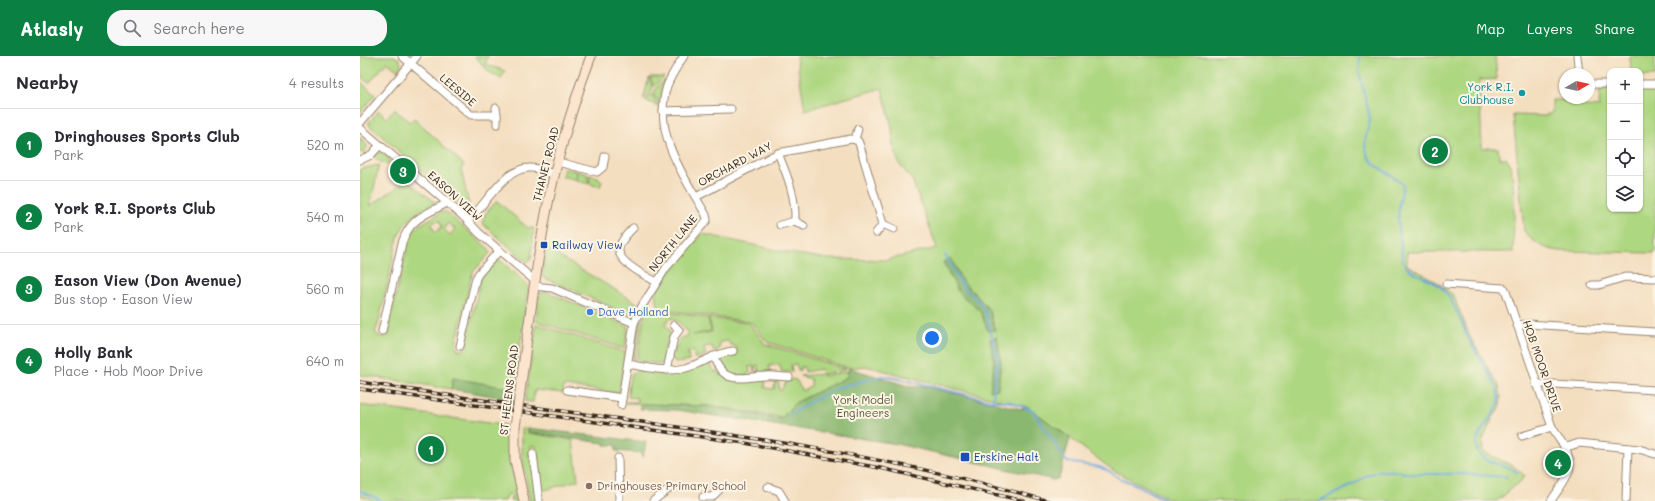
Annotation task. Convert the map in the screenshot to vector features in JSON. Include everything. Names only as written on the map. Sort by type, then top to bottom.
[{"type":"street","name":"LEESIDE","points":[[402,56],[471,115],[497,111],[497,124]]},
{"type":"street","points":[[360,122],[417,56]]},
{"type":"street","name":"NORTH LANE","points":[[567,390],[622,401],[634,323],[657,282],[673,259],[707,220],[706,215],[670,147],[664,125],[663,111],[669,81],[684,56]]},
{"type":"street","points":[[1577,56],[1578,68]]},
{"type":"street","name":"THANET ROAD","points":[[535,283],[545,218],[558,162],[588,57]]},
{"type":"street","points":[[1595,84],[1607,84]]},
{"type":"street","points":[[1643,84],[1655,84]]},
{"type":"street","points":[[663,111],[731,109]]},
{"type":"street","name":"EASON VIEW","points":[[360,128],[464,217],[535,283]]},
{"type":"street","points":[[858,129],[855,139],[860,146],[883,224],[894,229]]},
{"type":"street","name":"ORCHARD WAY","points":[[696,197],[778,153],[846,139],[855,139]]},
{"type":"street","points":[[360,160],[371,155],[380,145]]},
{"type":"street","points":[[778,153],[790,181],[796,210],[795,221]]},
{"type":"street","points":[[558,162],[597,172],[603,167],[606,156]]},
{"type":"street","points":[[464,217],[471,217],[475,214],[508,176],[515,171],[530,168],[555,175]]},
{"type":"street","points":[[382,331],[406,231],[412,223],[446,203]]},
{"type":"street","points":[[780,225],[795,221],[804,226]]},
{"type":"street","points":[[876,233],[883,224]]},
{"type":"street","points":[[632,228],[620,245],[620,255],[639,272],[657,282]]},
{"type":"street","points":[[460,346],[476,278],[499,250]]},
{"type":"street","points":[[1592,285],[1599,285],[1630,277],[1655,278]]},
{"type":"street","points":[[535,283],[552,288],[634,323]]},
{"type":"street","name":"ST HELENS ROAD","points":[[524,501],[516,460],[515,427],[535,283]]},
{"type":"street","name":"HOB MOOR DRIVE","points":[[1446,284],[1503,288],[1505,290],[1552,427],[1569,459],[1569,471],[1551,501]]},
{"type":"street","points":[[1517,325],[1527,324],[1655,332]]},
{"type":"street","points":[[667,370],[674,337],[679,330],[674,325]]},
{"type":"street","points":[[628,364],[667,370],[687,368],[728,349]]},
{"type":"street","points":[[713,356],[720,370],[729,377],[739,378],[775,375],[782,377],[789,376]]},
{"type":"street","points":[[1536,384],[1655,390]]},
{"type":"street","points":[[1522,436],[1552,427]]},
{"type":"street","points":[[1564,448],[1579,443],[1639,448],[1655,454]]},
{"type":"street","points":[[1626,499],[1628,448]]},
{"type":"street","points":[[533,454],[539,501]]},
{"type":"street","points":[[618,458],[619,501]]},
{"type":"street","points":[[768,487],[779,491],[787,498]]},
{"type":"street","points":[[653,501],[670,488]]},
{"type":"street","points":[[703,497],[713,499],[719,490]]},
{"type":"green space","points":[[360,56],[395,56],[400,60],[401,66],[397,70],[387,62],[369,83],[362,78],[363,76],[360,73]]},
{"type":"green space","points":[[475,56],[488,56],[485,64],[505,71],[501,79],[488,71]]},
{"type":"green space","points":[[796,56],[1495,56],[1497,79],[1479,80],[1482,148],[1498,148],[1499,158],[1506,158],[1510,165],[1513,188],[1514,217],[1513,252],[1407,252],[1407,265],[1437,282],[1453,295],[1471,339],[1499,386],[1501,396],[1500,408],[1493,417],[1482,442],[1483,452],[1513,466],[1524,475],[1521,481],[1497,501],[1174,501],[1113,470],[1028,407],[866,366],[849,368],[767,342],[751,322],[659,309],[655,293],[677,261],[703,234],[790,253],[828,259],[886,260],[937,248],[912,179],[899,164],[893,144],[892,127],[882,88],[805,110]]},
{"type":"green space","points":[[1630,56],[1655,56],[1655,76],[1643,76],[1643,68],[1631,68]]},
{"type":"green space","points":[[650,77],[664,77],[654,87]]},
{"type":"green space","points":[[649,78],[652,85],[652,90],[643,99]]},
{"type":"green space","points":[[664,80],[659,105],[654,94],[655,90]]},
{"type":"green space","points":[[360,81],[375,95],[360,113]]},
{"type":"green space","points":[[1600,89],[1607,89],[1607,212],[1643,212],[1643,90],[1655,90],[1655,253],[1559,251],[1539,245],[1524,231],[1513,115],[1547,116],[1547,114],[1552,114],[1552,100],[1559,100],[1559,104],[1599,107]]},
{"type":"green space","points":[[652,94],[658,107],[645,100]]},
{"type":"green space","points":[[394,109],[410,122],[414,118],[464,165],[461,169],[469,205],[463,207],[369,125],[369,122],[379,111],[386,118]]},
{"type":"green space","points":[[360,137],[367,146],[365,152],[360,153]]},
{"type":"green space","points":[[377,153],[383,153],[390,158],[388,164],[382,163],[373,156]]},
{"type":"green space","points":[[379,165],[370,206],[407,180],[436,203],[417,213],[407,222],[399,234],[378,325],[375,332],[381,336],[389,335],[390,320],[410,235],[419,225],[444,211],[489,249],[490,253],[473,272],[456,344],[457,349],[462,351],[465,347],[481,278],[496,261],[501,261],[529,286],[512,399],[505,398],[507,388],[453,378],[451,389],[360,375],[360,169]],"holes":[[[439,220],[442,227],[435,232],[431,224]],[[448,223],[455,229],[450,235],[444,229]]]},
{"type":"green space","points":[[564,168],[575,171],[577,180],[562,176]]},
{"type":"green space","points":[[576,171],[587,174],[589,184],[578,181]]},
{"type":"green space","points":[[589,175],[598,177],[602,181],[600,187],[590,184]]},
{"type":"green space","points":[[497,201],[528,228],[534,228],[531,259],[527,262],[483,224],[485,214]]},
{"type":"green space","points":[[546,249],[559,254],[558,256],[639,304],[632,316],[542,277]]},
{"type":"green space","points":[[951,258],[962,281],[990,311],[995,330],[988,331],[980,311],[959,293],[943,262]]},
{"type":"green space","points":[[547,292],[628,326],[625,349],[536,321],[539,294]]},
{"type":"green space","points":[[646,309],[708,318],[711,331],[693,335],[712,332],[709,318],[749,323],[765,344],[846,369],[823,374],[823,376],[848,371],[847,377],[795,403],[782,419],[776,416],[709,406],[625,403],[637,402],[637,398],[628,397],[628,389],[632,374],[639,370],[677,374],[709,364],[715,372],[718,371],[721,375],[766,378],[765,388],[774,389],[775,380],[777,380],[779,383],[779,390],[781,391],[786,382],[793,379],[797,381],[802,391],[811,386],[811,379],[800,376],[822,374],[821,369],[805,372],[804,367],[802,366],[799,372],[796,364],[791,365],[792,372],[782,372],[779,364],[769,366],[771,373],[759,374],[758,365],[755,366],[756,372],[754,372],[753,366],[749,367],[750,372],[748,375],[729,374],[719,364],[724,357],[737,355],[736,346],[731,345],[728,341],[720,342],[719,349],[714,352],[712,346],[703,347],[706,355],[695,359],[693,351],[688,352],[689,361],[675,363],[674,359],[672,359],[674,348],[677,348],[679,339],[688,336],[687,330],[685,330],[683,326],[673,318],[669,319],[665,324],[670,331],[668,344],[665,345],[664,362],[661,364],[639,361],[637,359]]},
{"type":"green space","points":[[639,318],[641,319],[634,360],[632,356]]},
{"type":"green space","points":[[536,324],[625,352],[619,393],[564,386],[563,393],[535,390],[533,402],[525,401]]},
{"type":"green space","points":[[997,337],[1001,362],[998,389],[990,391],[994,362],[990,339]]},
{"type":"green space","name":"York Model Engineers","points":[[849,368],[911,387],[923,386],[1021,409],[1028,407],[1070,438],[1059,478],[1054,480],[897,444],[677,410],[640,409],[640,404],[709,406],[781,419],[795,403],[847,377]]},
{"type":"green space","points":[[453,378],[507,388],[505,398],[451,389]]},
{"type":"green space","points":[[360,405],[509,426],[509,458],[518,501],[510,501],[512,496],[508,494],[505,501],[373,501],[360,495]]},
{"type":"green space","points":[[522,428],[527,429],[528,433],[573,440],[578,480],[542,491],[536,446],[531,446],[529,458],[532,460],[536,501],[530,501],[522,457]]},
{"type":"green space","points":[[527,428],[646,442],[643,457],[641,456],[641,453],[616,451],[616,445],[604,445],[604,443],[527,432]]},
{"type":"waterway","points":[[1360,56],[1359,72],[1370,118],[1365,140],[1366,151],[1369,158],[1374,163],[1403,185],[1398,220],[1403,262],[1411,271],[1440,286],[1449,296],[1469,340],[1481,360]]},
{"type":"waterway","points":[[945,255],[966,291],[975,297],[985,311],[998,360],[993,401]]},
{"type":"waterway","points":[[1481,361],[1495,385],[1499,395],[1499,400],[1494,413],[1480,434],[1477,441],[1477,448],[1480,455],[1486,460],[1508,467],[1518,473]]},
{"type":"waterway","points":[[789,416],[812,401],[837,388],[882,376],[993,401],[1008,401],[1032,410],[1067,462],[1099,467],[1168,501]]},
{"type":"waterway","points":[[1318,501],[1349,487],[1366,476],[1378,471],[1394,471],[1413,474],[1463,474],[1507,477]]},
{"type":"waterway","points":[[360,491],[383,501]]},
{"type":"railway","points":[[360,382],[706,431],[793,445],[878,460],[964,479],[1048,501]]},
{"type":"railway","points":[[360,389],[745,443],[880,468],[1024,501]]},
{"type":"place","name":"York R.I. Clubhouse","points":[[1522,93]]},
{"type":"place","name":"York R.I. Sports Club","points":[[1435,151]]},
{"type":"place","name":"Eason View (Don Avenue)","points":[[403,171]]},
{"type":"place","name":"Railway View","points":[[544,245]]},
{"type":"place","name":"Dave Holland","points":[[590,312]]},
{"type":"place","name":"Dringhouses Sports Club","points":[[431,449]]},
{"type":"place","name":"Erskine Halt","points":[[965,457]]},
{"type":"place","name":"Holly Bank","points":[[1558,463]]},
{"type":"place","name":"Dringhouses Primary School","points":[[589,486]]}]
